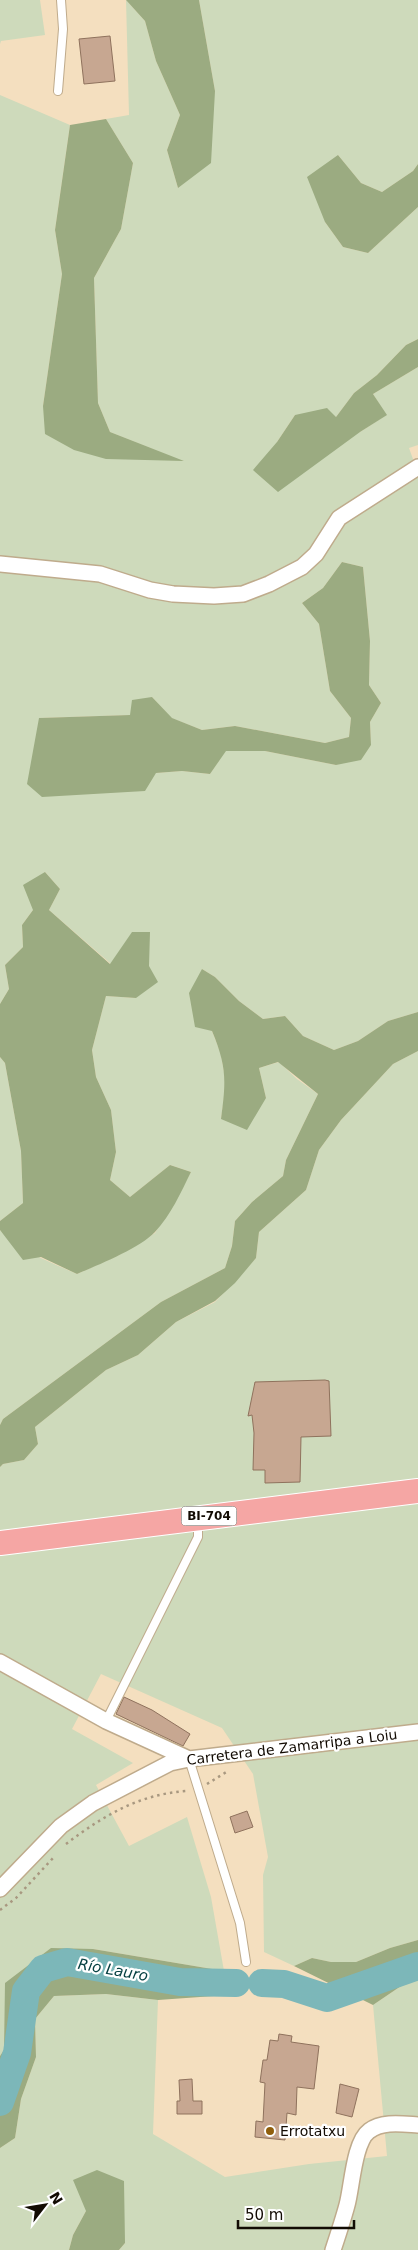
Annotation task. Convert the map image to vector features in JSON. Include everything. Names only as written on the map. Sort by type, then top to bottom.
[{"type":"main road","name":"BI-704","points":[[0,1543],[418,1490]]},
{"type":"street","points":[[0,564],[100,574],[150,590],[173,594],[214,596],[243,594],[302,567],[316,554],[339,518],[418,467]]},
{"type":"street","points":[[0,1662],[106,1721],[189,1759]]},
{"type":"street","name":"Carretera de Zamarripa a Loiu","points":[[0,1889],[61,1826],[93,1803],[170,1763],[189,1759],[418,1732]]},
{"type":"street","points":[[333,2250],[348,2203],[361,2141],[368,2132],[378,2126],[389,2124],[418,2125]]},
{"type":"lane","points":[[58,91],[63,29],[61,0]]},
{"type":"lane","points":[[106,1721],[198,1537],[198,1518]]},
{"type":"lane","points":[[189,1759],[240,1923],[246,1962]]},
{"type":"green space","points":[[0,0],[40,0],[45,35],[1,41],[0,44]]},
{"type":"green space","points":[[126,0],[145,21],[156,61],[180,115],[167,150],[178,188],[215,91],[199,0],[418,0],[418,164],[413,171],[382,192],[361,183],[338,155],[325,222],[343,247],[368,253],[418,207],[418,339],[406,345],[377,375],[354,393],[336,417],[295,415],[277,442],[360,432],[386,415],[373,394],[418,367],[418,445],[409,448],[418,473],[418,1012],[388,1021],[358,1041],[334,1050],[303,1036],[285,1016],[263,1019],[239,1001],[215,977],[202,969],[212,1031],[221,1054],[226,1084],[221,1119],[266,1098],[259,1068],[279,1062],[297,1079],[318,1094],[286,1160],[283,1176],[252,1202],[235,1221],[232,1246],[225,1268],[161,1302],[3,1419],[0,1425],[0,1230],[26,1250],[77,1274],[119,1255],[155,1233],[191,1172],[170,1165],[130,1197],[110,1180],[116,1152],[111,1110],[96,1077],[92,1050],[106,996],[136,998],[122,949],[111,964],[49,910],[60,889],[45,872],[33,910],[22,925],[23,947],[5,965],[9,989],[0,1004],[0,95],[70,125],[55,230],[62,274],[43,406],[183,461],[110,432],[98,403],[94,278],[121,229],[133,163],[106,119],[129,115]],"holes":[[[342,562],[363,567],[370,641],[369,685],[381,703],[370,722],[371,745],[336,765],[265,751],[225,751],[210,774],[182,771],[156,773],[39,718],[131,715],[152,697],[171,718],[202,730],[235,726],[325,743],[349,737],[351,718],[330,691],[319,624],[302,603],[323,588]]]},
{"type":"green space","points":[[126,0],[199,0],[215,91],[211,163],[178,188],[167,150],[180,115],[156,61],[145,21]]},
{"type":"green space","points":[[106,119],[133,163],[121,229],[94,278],[98,403],[110,432],[184,461],[106,459],[74,450],[45,434],[43,406],[62,274],[55,230],[70,125]]},
{"type":"green space","points":[[338,155],[361,183],[382,192],[413,171],[418,164],[418,207],[368,253],[343,247],[325,222],[307,177]]},
{"type":"green space","points":[[418,339],[418,367],[373,394],[387,415],[360,432],[278,492],[253,470],[277,442],[295,415],[327,408],[336,417],[354,393],[377,375],[406,345]]},
{"type":"green space","points":[[342,562],[363,567],[370,641],[369,685],[381,703],[370,722],[371,745],[361,760],[336,765],[265,751],[226,751],[210,774],[182,771],[156,773],[145,791],[42,797],[27,784],[39,718],[130,715],[132,700],[152,697],[172,718],[202,730],[235,726],[325,743],[349,737],[351,718],[330,691],[319,624],[302,603],[323,588]]},
{"type":"green space","points":[[45,872],[60,889],[49,910],[110,964],[132,932],[150,932],[149,966],[158,982],[136,998],[106,996],[92,1050],[96,1077],[111,1110],[116,1152],[110,1180],[130,1197],[170,1165],[191,1172],[171,1211],[155,1232],[129,1250],[77,1274],[41,1257],[23,1260],[0,1230],[0,1221],[23,1203],[21,1151],[5,1063],[0,1057],[0,1004],[9,989],[5,965],[23,947],[22,925],[33,910],[23,885]]},
{"type":"green space","points":[[202,969],[215,977],[239,1001],[263,1019],[285,1016],[303,1036],[334,1050],[358,1041],[388,1021],[418,1012],[418,1051],[393,1064],[341,1120],[319,1150],[306,1190],[259,1232],[256,1258],[235,1283],[215,1301],[176,1322],[138,1355],[106,1370],[35,1427],[38,1444],[24,1460],[3,1464],[0,1467],[0,1425],[3,1419],[161,1302],[225,1268],[232,1246],[235,1221],[252,1202],[283,1176],[286,1160],[318,1094],[278,1062],[259,1068],[266,1098],[247,1130],[221,1119],[224,1094],[223,1065],[212,1031],[195,1027],[189,993]]},
{"type":"green space","points":[[418,1051],[418,1940],[390,1948],[356,1962],[331,1962],[312,1958],[294,1966],[264,1952],[263,1875],[268,1857],[253,1774],[222,1728],[101,1674],[72,1729],[133,1763],[96,1785],[129,1846],[187,1817],[211,1897],[224,1971],[93,1949],[0,2056],[0,1467],[3,1464],[24,1460],[38,1444],[35,1427],[106,1370],[138,1355],[176,1322],[215,1302],[256,1258],[259,1232],[306,1190],[319,1150],[341,1120],[393,1064]]},
{"type":"green space","points":[[0,1057],[5,1063],[21,1151],[23,1203],[0,1221]]},
{"type":"green space","points":[[418,1940],[418,1980],[401,1986],[373,2005],[294,1966],[312,1958],[331,1962],[356,1962],[390,1948]]},
{"type":"green space","points":[[51,1948],[93,1949],[224,1971],[228,1995],[158,2000],[106,1994],[54,1996],[35,2019],[36,2057],[21,2099],[15,2138],[0,2148],[0,2056],[4,2050],[5,1983]]},
{"type":"green space","points":[[418,1980],[418,2250],[119,2250],[125,2243],[86,2211],[73,2235],[69,2250],[0,2250],[0,2148],[15,2138],[21,2099],[36,2057],[35,2019],[54,1996],[106,1994],[158,2000],[153,2134],[225,2177],[309,2164],[387,2156],[373,2005],[401,1986]]},
{"type":"green space","points":[[97,2170],[124,2181],[125,2243],[119,2250],[69,2250],[73,2235],[86,2211],[73,2180]]},
{"type":"building","points":[[110,36],[115,81],[84,84],[79,39]]},
{"type":"building","points":[[329,1381],[331,1436],[301,1437],[300,1482],[265,1483],[265,1470],[253,1470],[254,1433],[252,1415],[248,1416],[255,1382]]},
{"type":"building","points":[[124,1697],[152,1710],[190,1734],[183,1746],[116,1714]]},
{"type":"building","points":[[247,1811],[253,1827],[235,1833],[230,1817]]},
{"type":"building","points":[[279,2034],[292,2036],[291,2042],[319,2046],[314,2089],[297,2087],[296,2115],[287,2113],[285,2140],[255,2137],[256,2121],[263,2122],[265,2083],[260,2082],[263,2060],[267,2060],[270,2040],[278,2041]]},
{"type":"building","points":[[192,2079],[193,2101],[202,2101],[202,2114],[177,2114],[177,2101],[180,2101],[179,2080]]},
{"type":"building","points":[[340,2084],[359,2089],[352,2117],[336,2113]]},
{"type":"waterway","name":"Río Lauro","points":[[0,2102],[17,2053],[26,1991],[43,1969],[67,1962],[180,1982],[236,1983]]},
{"type":"waterway","name":"Río Lauro","points":[[262,1983],[284,1984],[327,1998],[418,1966]]},
{"type":"place","name":"Errotatxu","points":[[270,2131]]}]
